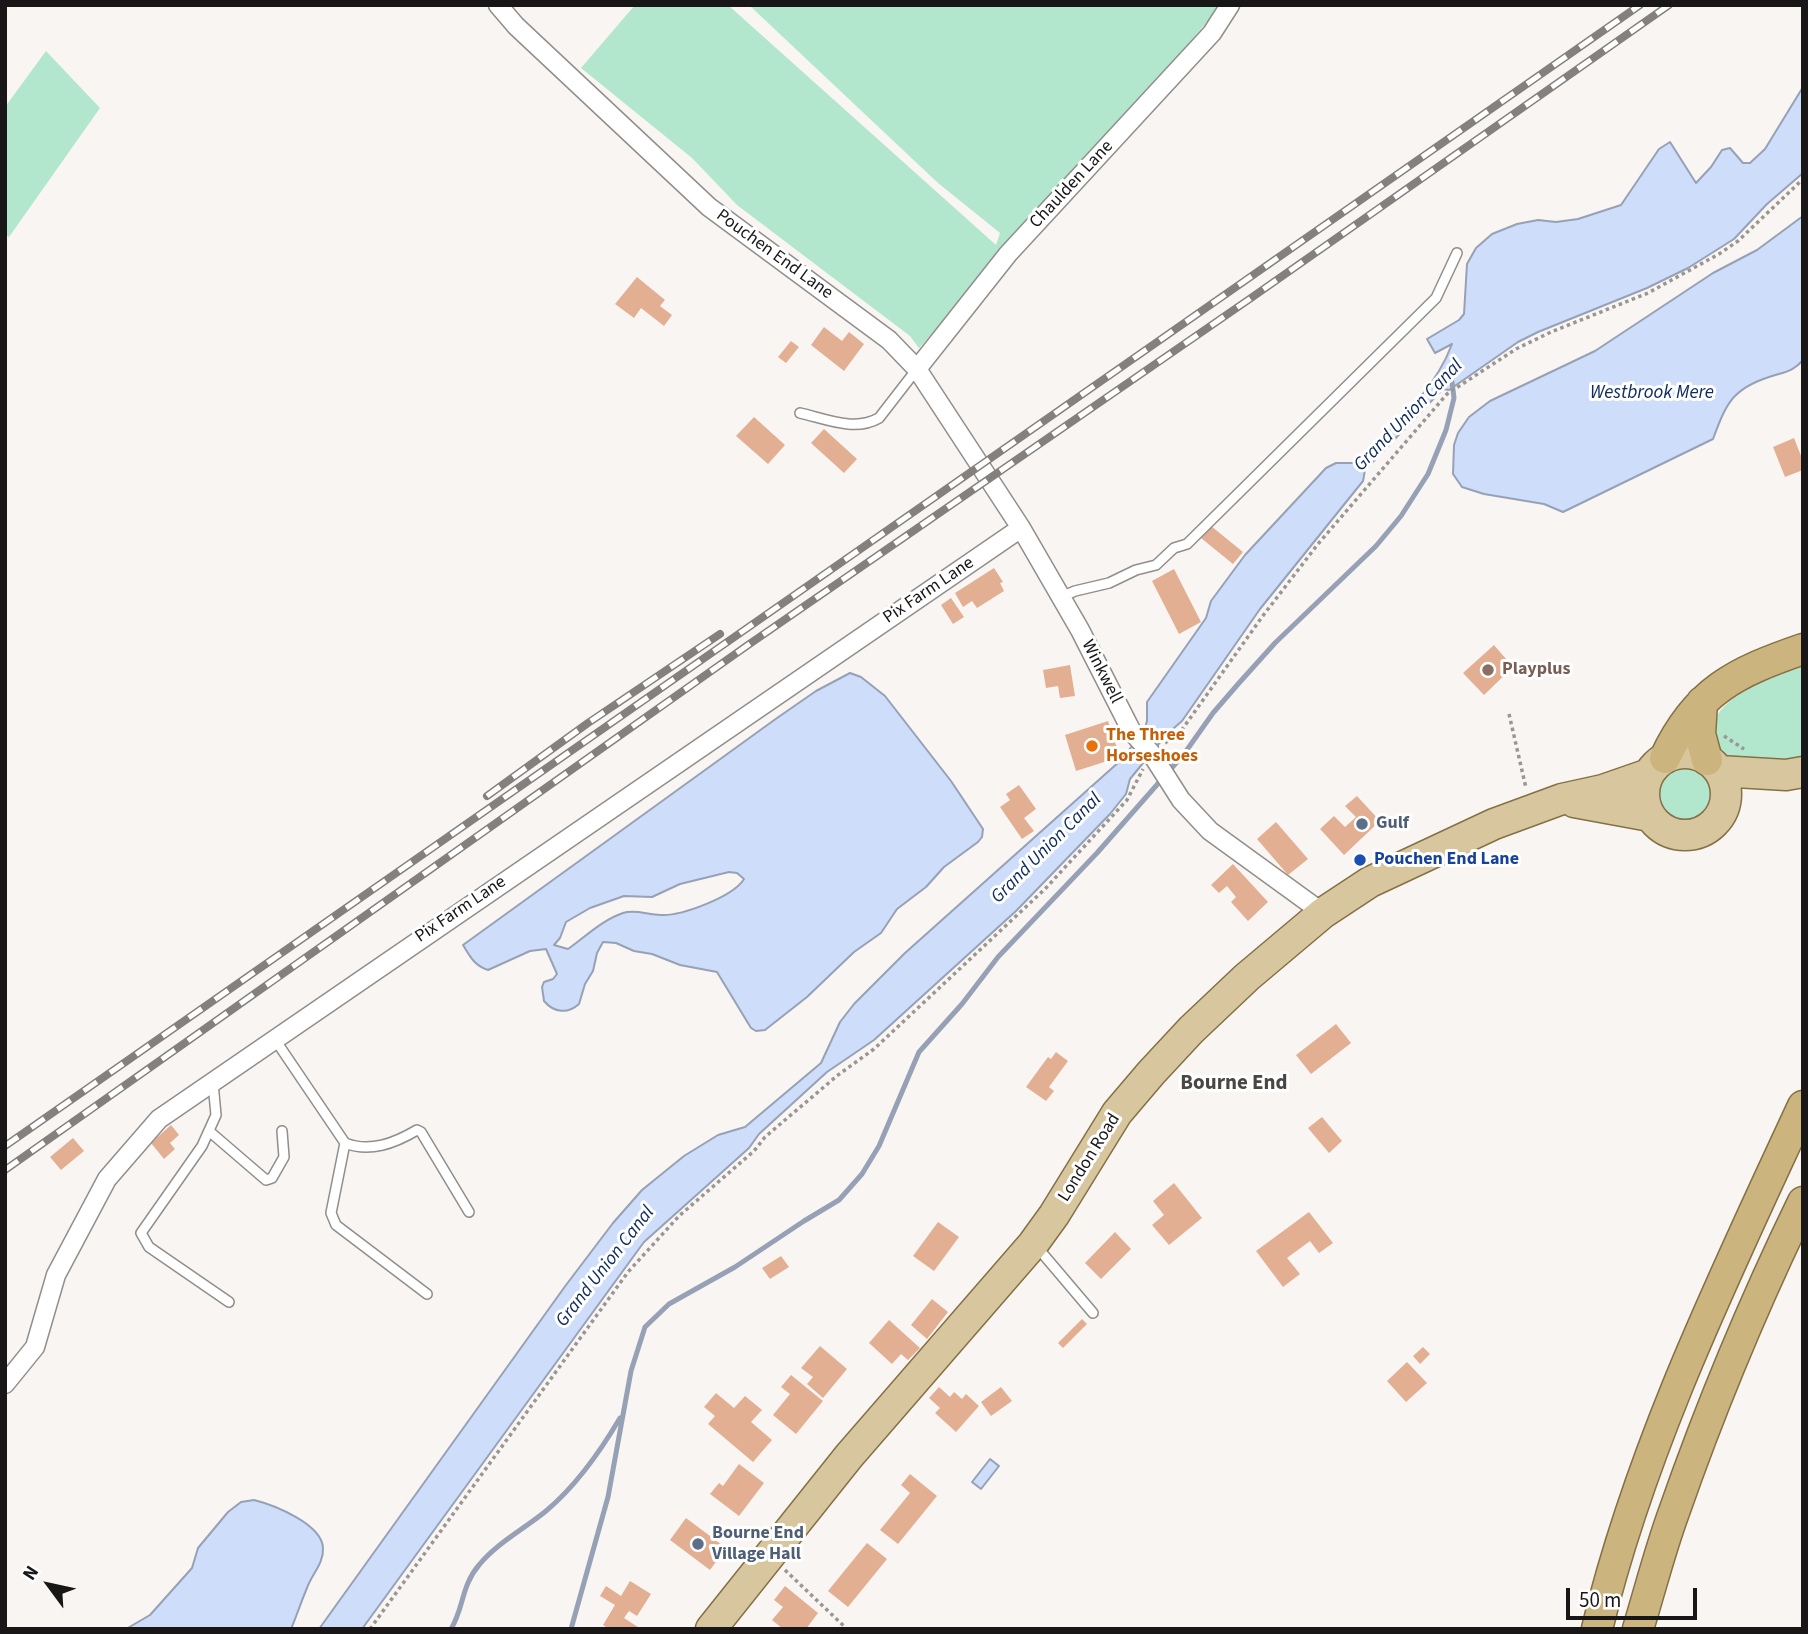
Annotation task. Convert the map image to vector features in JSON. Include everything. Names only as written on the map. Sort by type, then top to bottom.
[{"type":"highway","points":[[1657,766],[1677,732],[1703,702],[1731,678],[1803,649]]},
{"type":"highway","points":[[1703,702],[1700,734],[1713,765]]},
{"type":"highway","points":[[1597,1629],[1632,1507],[1681,1377],[1803,1106]]},
{"type":"highway","points":[[1638,1629],[1673,1514],[1720,1388],[1773,1263],[1803,1202]]},
{"type":"main road","points":[[1713,765],[1725,783],[1726,797],[1723,810],[1716,821],[1706,830],[1694,835],[1681,835],[1658,826],[1650,816],[1644,795],[1657,766],[1686,753],[1713,765],[1794,774]]},
{"type":"main road","name":"London Road","points":[[711,1629],[849,1456],[1033,1244],[1054,1216],[1117,1113],[1191,1030],[1247,977],[1323,913],[1370,882],[1482,829],[1562,799],[1604,790],[1657,766]]},
{"type":"main road","points":[[1723,810],[1794,774]]},
{"type":"main road","points":[[1562,799],[1650,816]]},
{"type":"street","name":"Pouchen End Lane","points":[[498,5],[516,26],[709,207],[889,340],[917,369],[1021,528]]},
{"type":"street","name":"Chaulden Lane","points":[[917,369],[1008,254],[1203,42],[1230,5]]},
{"type":"street","name":"Winkwell","points":[[1021,528],[1061,597],[1132,732],[1155,759],[1181,800],[1210,831],[1323,913]]},
{"type":"street","name":"Pix Farm Lane","points":[[5,1384],[35,1347],[56,1275],[107,1179],[159,1119],[1021,528]]},
{"type":"lane","points":[[1061,597],[1156,565],[1174,548],[1187,544],[1436,298],[1457,253]]},
{"type":"lane","points":[[800,413],[850,424],[871,423],[879,418],[917,369]]},
{"type":"lane","points":[[274,1038],[345,1143],[354,1147],[376,1147],[397,1141],[417,1130],[421,1132],[469,1212]]},
{"type":"lane","points":[[213,1081],[216,1115],[202,1146],[141,1233],[149,1247],[229,1302]]},
{"type":"lane","points":[[209,1130],[266,1181],[272,1178],[284,1157],[282,1131]]},
{"type":"lane","points":[[345,1143],[331,1213],[335,1225],[428,1294]]},
{"type":"lane","points":[[1033,1244],[1093,1312]]},
{"type":"path","points":[[370,1629],[651,1244],[754,1151],[765,1137],[838,1075],[874,1049],[1045,889],[1127,800],[1318,544],[1447,394],[1516,349],[1648,293],[1709,260],[1738,241],[1803,179]]},
{"type":"path","points":[[1509,714],[1531,810]]},
{"type":"path","points":[[769,1554],[847,1629]]},
{"type":"green space","points":[[635,5],[728,5],[996,245],[1000,233],[938,183],[749,5],[1221,5],[1156,83],[919,348],[910,336],[737,205],[692,158],[581,68]]},
{"type":"green space","points":[[46,51],[100,108],[9,237],[5,234],[5,107]]},
{"type":"green space","points":[[1803,666],[1803,762],[1727,763],[1711,741],[1714,722],[1721,710],[1753,686]]},
{"type":"green space","points":[[1685,769],[1695,771],[1703,777],[1709,785],[1709,805],[1703,813],[1695,819],[1685,821],[1675,819],[1667,813],[1661,805],[1659,795],[1661,785],[1667,777],[1675,771]]},
{"type":"water","name":"Grand Union Canal","points":[[1803,87],[1803,173],[1767,204],[1734,239],[1688,268],[1647,288],[1538,332],[1518,342],[1449,390],[1443,389],[1365,470],[1363,481],[1260,609],[1182,721],[1166,735],[1130,779],[1126,794],[1110,814],[1016,911],[874,1040],[827,1072],[759,1134],[749,1148],[644,1242],[362,1629],[319,1629],[566,1285],[642,1190],[684,1156],[718,1135],[745,1127],[821,1063],[840,1022],[854,1004],[905,953],[1120,761],[1144,731],[1147,702],[1206,618],[1211,601],[1245,555],[1326,468],[1336,463],[1355,463],[1423,394],[1444,362],[1452,344],[1435,353],[1427,339],[1459,320],[1464,314],[1467,264],[1476,248],[1492,234],[1517,224],[1538,220],[1556,222],[1578,219],[1621,205],[1659,149],[1670,142],[1696,183],[1722,150],[1730,148],[1743,163],[1750,163],[1765,149]]},
{"type":"water","name":"Westbrook Mere","points":[[1803,216],[1803,360],[1792,369],[1757,382],[1738,393],[1722,416],[1713,439],[1563,512],[1544,504],[1484,494],[1462,487],[1453,474],[1454,445],[1458,433],[1469,417],[1490,401],[1595,351],[1713,273],[1757,250]]},
{"type":"water","points":[[850,673],[861,677],[885,696],[951,781],[983,829],[982,837],[897,909],[881,933],[854,952],[807,997],[765,1030],[756,1031],[751,1028],[717,972],[680,965],[616,943],[603,942],[579,1004],[566,1011],[552,1008],[544,1001],[544,982],[553,979],[557,974],[546,949],[530,951],[488,970],[471,957],[463,945],[816,691]],"holes":[[[729,872],[737,873],[744,879],[738,886],[706,904],[670,914],[623,913],[601,924],[568,949],[554,945],[566,922],[590,908],[624,896],[652,897],[680,884]]]},
{"type":"water","points":[[990,1459],[999,1466],[981,1489],[972,1482]]},
{"type":"water","points":[[254,1500],[296,1517],[321,1539],[322,1559],[309,1583],[291,1629],[126,1629],[150,1615],[192,1568],[198,1548],[228,1512],[241,1502]]},
{"type":"building","points":[[637,277],[665,300],[660,306],[672,315],[664,326],[641,308],[634,318],[615,304]]},
{"type":"building","points":[[824,327],[842,341],[849,332],[864,344],[844,371],[811,345]]},
{"type":"building","points":[[791,341],[799,347],[786,363],[778,357]]},
{"type":"building","points":[[754,417],[785,445],[768,464],[736,436]]},
{"type":"building","points":[[824,429],[857,459],[844,473],[811,443]]},
{"type":"building","points":[[1794,438],[1803,461],[1803,470],[1785,477],[1773,447]]},
{"type":"building","points":[[1211,526],[1243,552],[1233,564],[1201,538]]},
{"type":"building","points":[[994,568],[1003,582],[1000,583],[1004,591],[977,608],[972,601],[963,607],[955,593]]},
{"type":"building","points":[[1174,569],[1201,622],[1179,634],[1152,581]]},
{"type":"building","points":[[951,598],[964,617],[953,624],[941,605]]},
{"type":"building","name":"Playplus","points":[[1494,645],[1513,667],[1484,695],[1463,673]]},
{"type":"building","points":[[1070,665],[1075,696],[1060,698],[1058,686],[1046,688],[1043,670]]},
{"type":"building","name":"The Three Horseshoes","points":[[1108,721],[1120,757],[1076,771],[1065,735]]},
{"type":"building","points":[[1019,785],[1036,809],[1024,818],[1034,831],[1022,839],[1000,807],[1010,800],[1006,794]]},
{"type":"building","name":"Gulf","points":[[1357,796],[1380,821],[1344,855],[1320,829],[1334,816],[1345,827],[1356,817],[1345,806]]},
{"type":"building","points":[[1276,822],[1308,859],[1288,875],[1257,839]]},
{"type":"building","points":[[1233,864],[1268,902],[1248,921],[1231,902],[1236,897],[1227,886],[1219,893],[1211,885]]},
{"type":"building","points":[[1336,1024],[1351,1043],[1311,1074],[1296,1055]]},
{"type":"building","points":[[1056,1052],[1068,1061],[1049,1087],[1054,1091],[1046,1101],[1026,1087],[1048,1057],[1051,1059]]},
{"type":"building","points":[[1322,1117],[1342,1141],[1329,1153],[1308,1128]]},
{"type":"building","points":[[171,1125],[179,1135],[170,1143],[175,1149],[164,1159],[151,1143]]},
{"type":"building","points":[[73,1138],[84,1151],[61,1170],[50,1157]]},
{"type":"building","points":[[1174,1183],[1202,1218],[1169,1245],[1152,1225],[1164,1215],[1153,1201]]},
{"type":"building","points":[[1309,1212],[1333,1243],[1319,1253],[1310,1241],[1287,1258],[1300,1274],[1283,1287],[1256,1251]]},
{"type":"building","points":[[938,1222],[959,1237],[934,1271],[913,1256]]},
{"type":"building","points":[[1115,1232],[1131,1249],[1101,1279],[1085,1263]]},
{"type":"building","points":[[781,1256],[789,1267],[770,1279],[762,1268]]},
{"type":"building","points":[[932,1299],[948,1312],[927,1339],[911,1325]]},
{"type":"building","points":[[1082,1319],[1087,1324],[1063,1348],[1058,1343]]},
{"type":"building","points":[[889,1320],[920,1348],[908,1360],[901,1354],[892,1364],[869,1343]]},
{"type":"building","points":[[820,1346],[847,1369],[823,1398],[807,1384],[813,1377],[801,1368]]},
{"type":"building","points":[[1423,1347],[1430,1354],[1420,1364],[1413,1356]]},
{"type":"building","points":[[1407,1362],[1427,1383],[1406,1402],[1387,1381]]},
{"type":"building","points":[[791,1375],[823,1401],[796,1434],[773,1415],[790,1394],[781,1387]]},
{"type":"building","points":[[939,1387],[950,1397],[954,1392],[962,1399],[966,1394],[979,1406],[956,1432],[935,1413],[940,1408],[929,1398]]},
{"type":"building","points":[[1001,1387],[1012,1401],[991,1416],[981,1402]]},
{"type":"building","points":[[716,1393],[734,1408],[745,1396],[762,1410],[751,1422],[772,1440],[753,1462],[708,1424],[715,1416],[704,1407]]},
{"type":"building","points":[[739,1464],[764,1483],[739,1516],[710,1494],[719,1483],[723,1486]]},
{"type":"building","points":[[910,1474],[937,1496],[898,1544],[880,1530],[910,1493],[901,1485]]},
{"type":"building","name":"Bourne End Village Hall","points":[[686,1518],[726,1548],[710,1570],[670,1540]]},
{"type":"building","points":[[867,1543],[887,1559],[848,1607],[828,1591]]},
{"type":"building","points":[[630,1581],[651,1594],[637,1616],[629,1611],[624,1618],[641,1629],[609,1629],[603,1625],[615,1605],[600,1596],[606,1586],[621,1596]]},
{"type":"building","points":[[785,1586],[818,1613],[806,1629],[783,1629],[772,1620],[783,1607],[774,1600]]},
{"type":"waterway","name":"Grand Union Canal","points":[[571,1629],[608,1497],[631,1371],[645,1327],[669,1304],[735,1267],[839,1200],[862,1174],[879,1146],[919,1052],[962,1004],[998,957],[1097,853],[1184,754],[1213,713],[1239,683],[1275,643],[1376,546],[1401,516],[1428,474],[1446,430],[1454,398],[1452,382]]},
{"type":"waterway","points":[[451,1629],[469,1581],[479,1565],[568,1490],[596,1456],[620,1418]]},
{"type":"railway","points":[[5,1146],[1640,5]]},
{"type":"railway","points":[[5,1170],[748,645],[1669,5]]},
{"type":"railway","points":[[487,796],[588,723],[720,634]]},
{"type":"place","name":"Playplus","points":[[1488,670]]},
{"type":"place","name":"The Three Horseshoes","points":[[1092,746]]},
{"type":"place","name":"Gulf","points":[[1362,824]]},
{"type":"place","name":"Pouchen End Lane","points":[[1360,860]]},
{"type":"place","name":"Bourne End Village Hall","points":[[698,1544]]},
{"type":"district","name":"Bourne End","points":[[1234,1084]]}]
